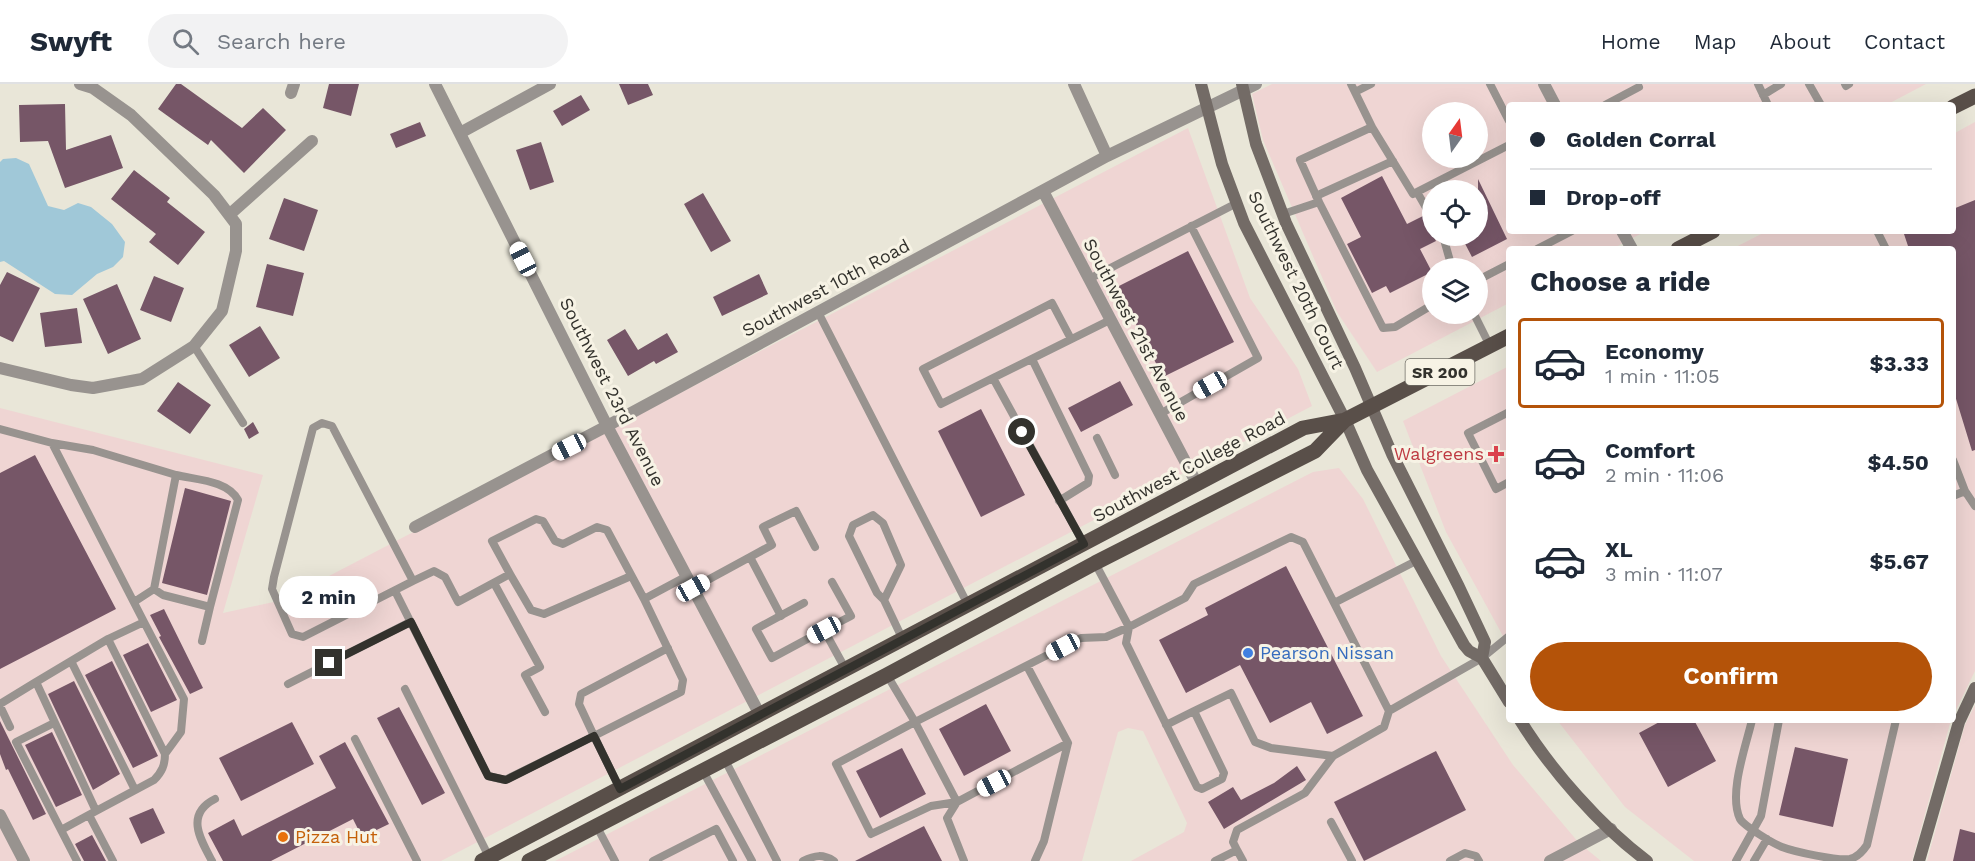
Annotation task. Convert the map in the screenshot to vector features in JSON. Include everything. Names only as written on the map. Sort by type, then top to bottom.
[{"type":"main road","name":"Southwest 20th Court","points":[[1201,84],[1222,164],[1244,223],[1345,420],[1367,470],[1416,561],[1464,645],[1469,651],[1482,658],[1485,642],[1460,586],[1392,454],[1282,214],[1256,144],[1243,87]]},
{"type":"main road","points":[[1956,106],[1975,96]]},
{"type":"main road","points":[[1684,246],[1707,234]]},
{"type":"main road","name":"Southwest College Road","points":[[486,859],[1303,428],[1345,420],[1506,338]]},
{"type":"main road","name":"Southwest College Road","points":[[529,861],[887,675],[1095,563],[1315,451],[1345,420]]},
{"type":"main road","points":[[1482,658],[1506,697]]},
{"type":"main road","points":[[1957,715],[1971,705],[1975,688]]},
{"type":"main road","points":[[1522,723],[1533,741],[1587,805],[1647,861]]},
{"type":"main road","points":[[1919,861],[1955,723]]},
{"type":"street","points":[[0,368],[93,388],[142,379],[194,346],[222,311],[236,251],[236,224],[214,195],[131,115],[93,88],[80,84]]},
{"type":"street","name":"Southwest 23rd Avenue","points":[[435,84],[607,426],[760,715]]},
{"type":"street","points":[[460,133],[550,84]]},
{"type":"street","points":[[1074,84],[1107,156]]},
{"type":"street","name":"Southwest 10th Road","points":[[415,527],[1107,156],[1208,109],[1243,87],[1256,84]]},
{"type":"street","points":[[1544,84],[1553,102]]},
{"type":"street","points":[[229,215],[312,141]]},
{"type":"street","name":"Southwest 21st Avenue","points":[[1043,191],[1197,484]]},
{"type":"street","points":[[2,822],[24,861]]},
{"type":"street","points":[[1550,861],[1611,829]]},
{"type":"lane","points":[[1371,84],[1353,88],[1372,127],[1413,194],[1506,147]]},
{"type":"lane","points":[[1490,84],[1506,114]]},
{"type":"lane","points":[[1758,84],[1766,102]]},
{"type":"lane","points":[[1762,95],[1781,84]]},
{"type":"lane","points":[[1809,84],[1819,102]]},
{"type":"lane","points":[[1610,102],[1641,85]]},
{"type":"lane","points":[[1372,127],[1300,160],[1383,328],[1395,327],[1422,311]]},
{"type":"lane","points":[[1282,214],[1318,199],[1393,161]]},
{"type":"lane","points":[[1417,192],[1422,201]]},
{"type":"lane","points":[[1089,279],[1237,203]]},
{"type":"lane","points":[[1160,414],[1258,358],[1191,226]]},
{"type":"lane","points":[[1543,246],[1566,234]]},
{"type":"lane","points":[[1488,275],[1506,266]]},
{"type":"lane","points":[[1071,339],[1052,303],[923,369],[941,404],[1110,320]]},
{"type":"lane","points":[[818,312],[968,605]]},
{"type":"lane","points":[[1479,324],[1490,346]]},
{"type":"lane","points":[[194,346],[243,423]]},
{"type":"lane","points":[[1032,359],[1089,476],[1088,483],[1059,501]]},
{"type":"lane","points":[[993,378],[1084,544]]},
{"type":"lane","points":[[1506,415],[1497,423],[1468,433],[1496,489],[1506,484]]},
{"type":"lane","points":[[413,581],[332,426],[322,423],[313,428],[272,589],[292,634],[303,638],[434,571],[444,577],[458,602],[510,574]]},
{"type":"lane","points":[[0,429],[52,443],[93,450],[176,475],[227,487],[234,492],[238,500],[202,641]]},
{"type":"lane","points":[[1097,438],[1115,475]]},
{"type":"lane","points":[[52,443],[184,699],[181,732],[165,754]]},
{"type":"lane","points":[[1956,468],[1965,490],[1975,506]]},
{"type":"lane","points":[[134,602],[154,589],[176,475]]},
{"type":"lane","points":[[1956,494],[1965,490]]},
{"type":"lane","points":[[693,588],[772,545],[763,528],[796,511],[815,547]]},
{"type":"lane","points":[[884,600],[901,564],[883,523],[873,515],[853,525],[849,536],[903,640]]},
{"type":"lane","points":[[395,591],[488,776],[506,780],[681,692],[683,680],[644,599],[607,530],[597,527],[562,544],[555,541],[543,521],[536,519],[492,542],[531,610],[544,614],[631,576]]},
{"type":"lane","points":[[1068,743],[957,802],[932,806],[871,834],[836,764],[1081,638],[1106,637],[1129,627],[1185,598],[1194,584],[1291,537],[1303,542],[1389,711]]},
{"type":"lane","points":[[750,557],[781,616]]},
{"type":"lane","points":[[1334,603],[1416,561]]},
{"type":"lane","points":[[1095,563],[1129,627],[1126,643],[1197,787],[1202,789],[1222,779],[1224,773],[1194,711]]},
{"type":"lane","points":[[644,599],[687,576]]},
{"type":"lane","points":[[804,603],[756,629],[772,658],[851,616],[832,582]]},
{"type":"lane","points":[[494,583],[540,667],[525,675],[545,712]]},
{"type":"lane","points":[[154,589],[163,595],[210,607]]},
{"type":"lane","points":[[10,727],[0,705],[108,639],[144,622]]},
{"type":"lane","points":[[288,684],[411,622]]},
{"type":"lane","points":[[824,630],[846,670]]},
{"type":"lane","points":[[1243,861],[1233,842],[1237,830],[1305,793],[1333,756],[1384,727],[1389,711],[1482,658],[1506,638]]},
{"type":"lane","points":[[60,830],[154,780],[161,772],[165,762],[165,754],[108,639]]},
{"type":"lane","points":[[620,789],[579,704],[581,694],[668,648]]},
{"type":"lane","points":[[71,661],[135,790]]},
{"type":"lane","points":[[1027,666],[1068,743],[1044,842],[1035,861]]},
{"type":"lane","points":[[887,675],[915,722],[957,802]]},
{"type":"lane","points":[[36,682],[113,861]]},
{"type":"lane","points":[[405,689],[486,859]]},
{"type":"lane","points":[[1166,725],[1231,693],[1255,742],[1271,748],[1333,756]]},
{"type":"lane","points":[[54,723],[16,742],[77,861]]},
{"type":"lane","points":[[1751,723],[1736,791],[1737,812],[1741,822],[1781,847],[1838,860],[1851,859],[1861,854],[1867,845],[1895,723]]},
{"type":"lane","points":[[1736,861],[1761,816],[1778,723]]},
{"type":"lane","points":[[355,739],[417,861]]},
{"type":"lane","points":[[725,760],[777,861]]},
{"type":"lane","points":[[703,771],[752,861]]},
{"type":"lane","points":[[212,861],[197,828],[197,821],[200,812],[208,802],[215,799]]},
{"type":"lane","points":[[957,802],[947,818],[964,861]]},
{"type":"lane","points":[[1331,822],[1352,861]]},
{"type":"lane","points":[[596,825],[615,861]]},
{"type":"lane","points":[[653,861],[716,830],[733,861]]},
{"type":"lane","points":[[1754,861],[1767,839]]},
{"type":"lane","points":[[1215,861],[1238,850]]},
{"type":"lane","points":[[1450,861],[1465,853],[1476,856],[1479,861]]},
{"type":"lane","points":[[803,861],[814,855],[824,855],[834,861]]},
{"type":"shaded area","points":[[1272,84],[1926,84],[1892,102],[1506,102],[1506,234],[1640,234],[1618,246],[1506,246],[1506,305],[1488,314],[1488,258],[1422,258],[1422,324],[1469,324],[1377,372],[1337,312],[1263,140],[1252,94]]},
{"type":"shaded area","points":[[1975,122],[1975,671],[1956,710],[1956,246],[1738,246],[1761,234],[1956,234],[1956,132]]},
{"type":"shaded area","points":[[1188,128],[1250,298],[1298,369],[1312,406],[441,861],[0,861],[0,408],[263,475],[223,613],[283,600]]},
{"type":"shaded area","points":[[1506,368],[1506,642],[1446,532],[1403,421]]},
{"type":"shaded area","points":[[1339,468],[1363,499],[1441,656],[1513,765],[1579,843],[1601,861],[1131,861],[1184,832],[1187,823],[1143,731],[1128,728],[1118,732],[1082,861],[555,861],[1313,472]]},
{"type":"shaded area","points":[[1975,705],[1975,861],[1927,861],[1965,725]]},
{"type":"shaded area","points":[[1559,723],[1950,723],[1912,861],[1694,861],[1625,807]]},
{"type":"water","points":[[16,158],[29,164],[48,206],[64,210],[78,203],[91,207],[112,224],[125,242],[123,257],[113,267],[97,274],[72,295],[55,294],[4,261],[0,262],[0,162],[3,159]]},
{"type":"building","points":[[176,84],[181,84],[242,128],[263,108],[286,130],[244,173],[211,140],[208,145],[158,109]]},
{"type":"building","points":[[329,84],[359,84],[351,116],[323,108]]},
{"type":"building","points":[[619,84],[648,84],[653,95],[628,105]]},
{"type":"building","points":[[581,95],[590,110],[562,126],[553,111]]},
{"type":"building","points":[[65,104],[66,150],[111,135],[123,168],[65,188],[48,141],[20,142],[19,105]]},
{"type":"building","points":[[420,122],[426,136],[396,148],[390,134]]},
{"type":"building","points":[[541,142],[554,182],[530,190],[516,150]]},
{"type":"building","points":[[134,170],[170,198],[167,202],[205,232],[178,265],[149,242],[156,234],[111,199]]},
{"type":"building","points":[[1382,176],[1407,224],[1422,216],[1422,246],[1426,246],[1420,249],[1425,258],[1422,258],[1422,277],[1390,293],[1386,286],[1372,293],[1347,244],[1361,237],[1341,198]]},
{"type":"building","points":[[703,193],[731,241],[711,252],[684,204]]},
{"type":"building","points":[[284,198],[318,210],[304,251],[269,239]]},
{"type":"building","points":[[1488,200],[1507,239],[1472,257],[1466,246],[1488,246]]},
{"type":"building","points":[[1975,200],[1975,450],[1972,451],[1956,399],[1956,246],[1908,246],[1904,234],[1956,234],[1956,208]]},
{"type":"building","points":[[1188,251],[1234,342],[1163,377],[1117,287]]},
{"type":"building","points":[[267,264],[304,273],[293,316],[256,307]]},
{"type":"building","points":[[7,272],[40,288],[13,342],[0,336],[0,285]]},
{"type":"building","points":[[759,274],[768,294],[722,316],[713,297]]},
{"type":"building","points":[[154,276],[184,288],[171,322],[140,310]]},
{"type":"building","points":[[117,284],[141,339],[108,354],[83,299]]},
{"type":"building","points":[[77,308],[82,343],[45,347],[40,313]]},
{"type":"building","points":[[260,326],[280,358],[249,377],[229,345]]},
{"type":"building","points":[[625,329],[638,350],[667,333],[678,352],[656,364],[654,361],[628,376],[607,340]]},
{"type":"building","points":[[1120,381],[1133,405],[1081,432],[1068,408]]},
{"type":"building","points":[[178,382],[211,405],[190,434],[157,411]]},
{"type":"building","points":[[981,409],[1025,495],[981,517],[938,431]]},
{"type":"building","points":[[253,422],[259,433],[249,439],[244,429]]},
{"type":"building","points":[[35,455],[116,609],[0,669],[0,473]]},
{"type":"building","points":[[185,488],[231,501],[207,595],[162,583]]},
{"type":"building","name":"Pearson Nissan","points":[[1286,566],[1363,716],[1327,734],[1311,702],[1270,723],[1240,665],[1186,693],[1159,640],[1208,615],[1205,608]]},
{"type":"building","points":[[164,609],[203,688],[190,694],[159,637],[161,636],[150,615]]},
{"type":"building","points":[[148,643],[177,700],[151,712],[123,655]]},
{"type":"building","points":[[112,661],[158,756],[133,768],[85,675]]},
{"type":"building","points":[[74,681],[120,774],[93,790],[48,694]]},
{"type":"building","points":[[986,704],[1011,751],[964,776],[939,729]]},
{"type":"building","points":[[399,707],[445,793],[422,805],[377,718]]},
{"type":"building","points":[[0,721],[46,814],[33,820],[0,754]]},
{"type":"building","points":[[292,722],[314,764],[241,801],[219,758]]},
{"type":"building","points":[[1657,723],[1696,723],[1716,761],[1668,787],[1639,733]]},
{"type":"building","points":[[52,732],[82,795],[56,807],[25,745]]},
{"type":"building","points":[[345,742],[389,824],[362,837],[353,819],[271,861],[223,861],[208,833],[234,819],[242,836],[336,788],[319,756]]},
{"type":"building","points":[[1795,747],[1848,759],[1833,827],[1779,815]]},
{"type":"building","points":[[902,748],[926,794],[880,818],[856,771]]},
{"type":"building","points":[[1436,751],[1466,810],[1364,861],[1334,802]]},
{"type":"building","points":[[1297,766],[1306,780],[1224,829],[1208,802],[1233,787],[1241,800],[1274,783]]},
{"type":"building","points":[[153,808],[165,833],[141,844],[129,818]]},
{"type":"building","points":[[924,826],[942,861],[855,861]]},
{"type":"building","points":[[1960,829],[1975,833],[1975,861],[1953,861]]},
{"type":"building","points":[[92,835],[106,861],[84,861],[75,844]]},
{"type":"place","name":"Walgreens","points":[[1496,454]]},
{"type":"place","name":"Pearson Nissan","points":[[1248,653]]},
{"type":"place","name":"Pizza Hut","points":[[283,837]]},
{"type":"route","points":[[329,663],[411,622],[488,776],[506,780],[594,736],[620,789],[1084,544],[1022,432]]}]
